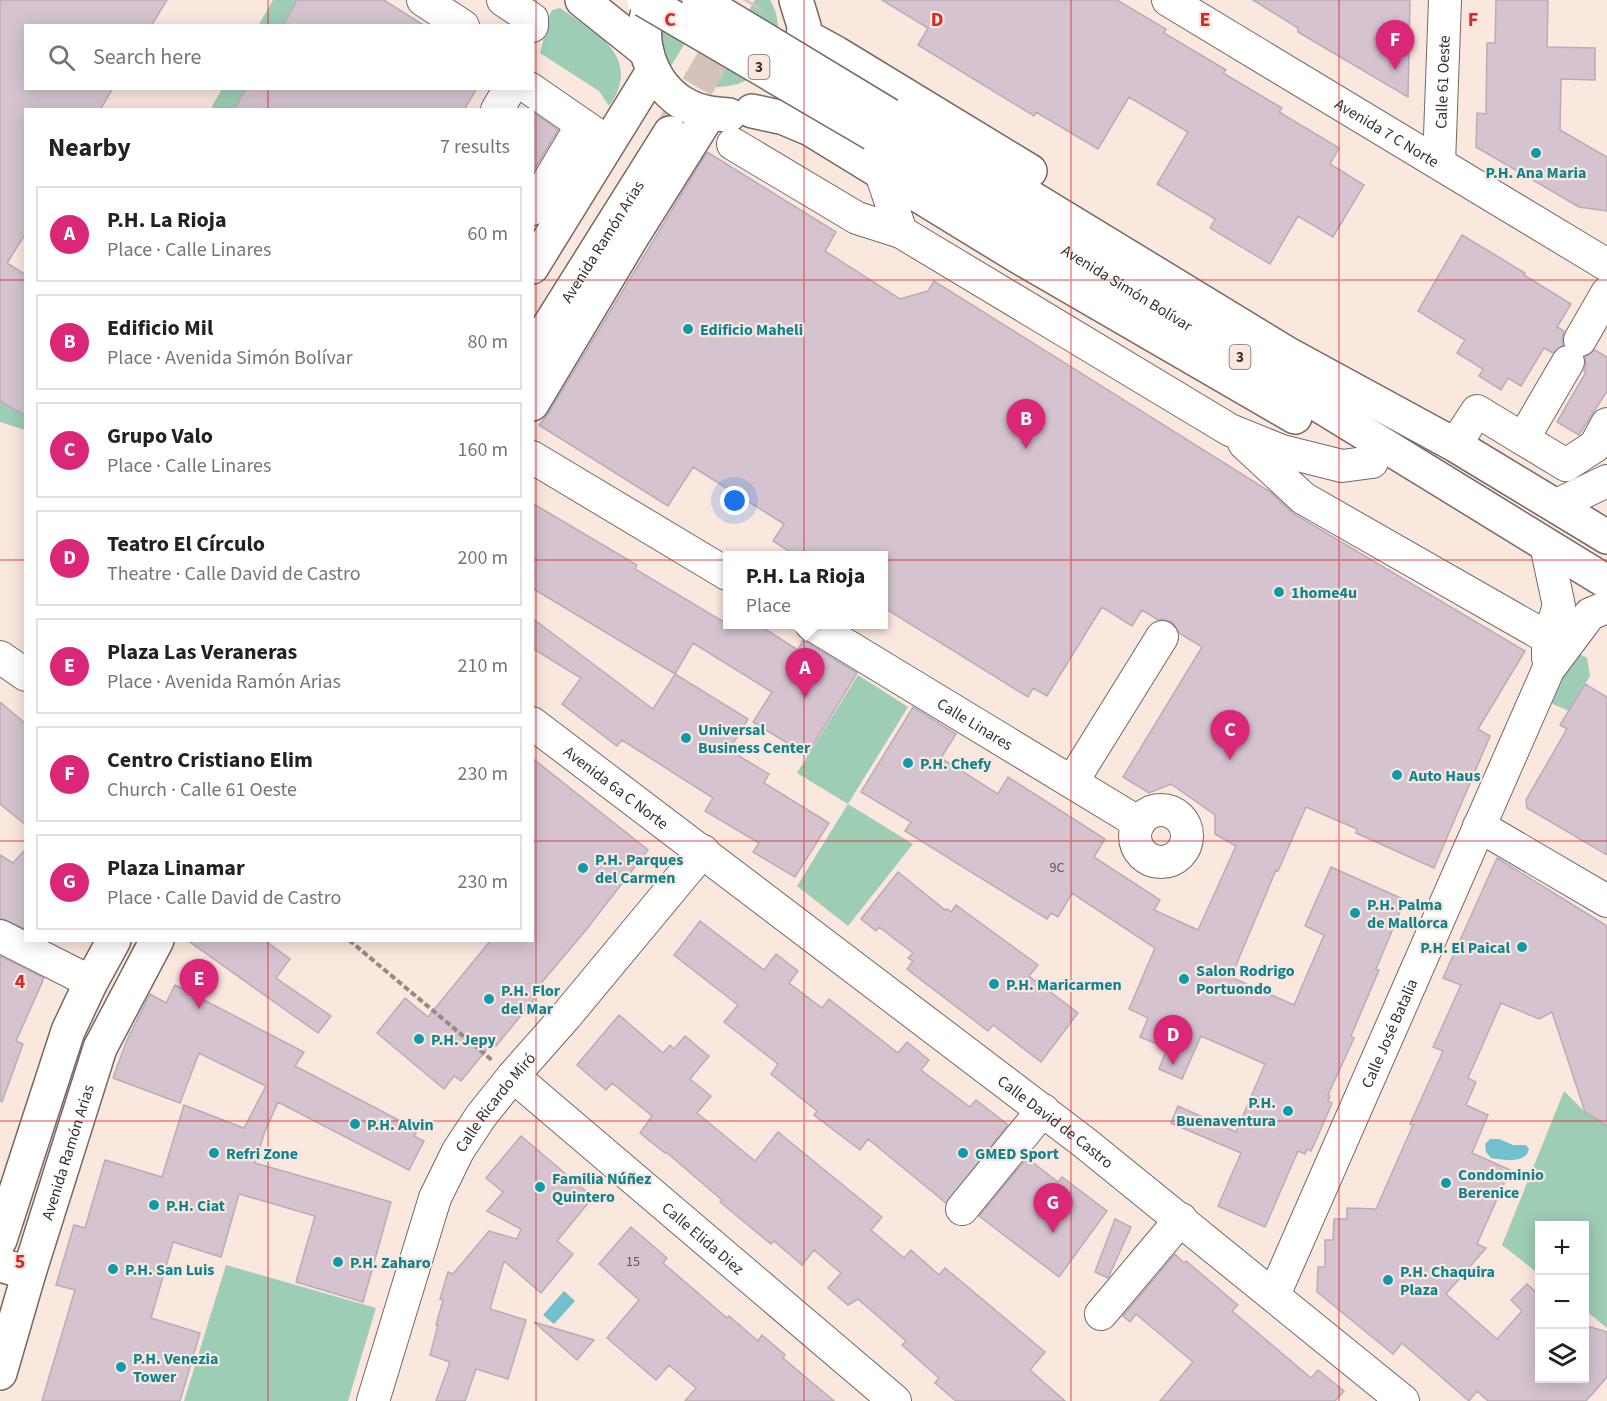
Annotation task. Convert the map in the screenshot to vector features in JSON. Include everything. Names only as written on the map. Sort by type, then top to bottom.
[{"type":"main road","points":[[582,0],[650,61],[668,91],[687,106],[710,114],[731,115],[752,111],[773,99],[790,82],[801,60],[800,11]]},
{"type":"main road","name":"Avenida Simón Bolívar","points":[[644,0],[879,134],[1607,582]]},
{"type":"main road","points":[[650,61],[645,36],[646,21],[653,0]]},
{"type":"main road","name":"Avenida Simón Bolívar","points":[[699,0],[879,134],[1004,181],[1288,354],[1455,446],[1607,537]]},
{"type":"main road","points":[[800,11],[836,53],[879,134],[1014,254],[1417,489],[1473,501]]},
{"type":"main road","points":[[534,262],[588,129],[650,61]]},
{"type":"main road","points":[[752,111],[784,118],[802,125],[879,134]]},
{"type":"main road","points":[[534,401],[644,218],[710,114]]},
{"type":"main road","name":"Avenida Ramón Arias","points":[[534,311],[663,125],[534,350]]},
{"type":"main road","points":[[0,1240],[68,1031],[113,942]]},
{"type":"main road","name":"Avenida Ramón Arias","points":[[0,1373],[14,1269],[100,1048],[156,942]]},
{"type":"street","points":[[423,0],[460,24]]},
{"type":"street","name":"Avenida 7 C Norte","points":[[1168,0],[1607,265]]},
{"type":"street","name":"Calle 61 Oeste","points":[[1439,164],[1445,0]]},
{"type":"street","points":[[498,108],[509,90]]},
{"type":"street","points":[[532,90],[588,129]]},
{"type":"street","points":[[534,182],[588,129]]},
{"type":"street","points":[[534,206],[588,129]]},
{"type":"street","points":[[879,134],[901,232]]},
{"type":"street","points":[[733,144],[857,218],[901,232],[1230,430],[1282,451],[1342,466],[1372,462]]},
{"type":"street","points":[[1524,486],[1534,446],[1574,351],[1607,293]]},
{"type":"street","points":[[1455,446],[1477,411],[1566,465],[1595,446],[1607,424]]},
{"type":"street","points":[[1230,430],[1303,498],[1548,638]]},
{"type":"street","points":[[534,458],[723,572]]},
{"type":"street","points":[[1557,505],[1607,481]]},
{"type":"street","name":"Calle José Batalia","points":[[1546,545],[1559,606],[1548,638],[1548,670]]},
{"type":"street","name":"Calle José Batalia","points":[[1274,1295],[1548,670],[1590,615],[1607,607]]},
{"type":"street","name":"Calle Linares","points":[[819,629],[1139,823]]},
{"type":"street","points":[[1072,782],[1162,637]]},
{"type":"street","points":[[0,657],[24,674]]},
{"type":"street","name":"Avenida 6a C Norte","points":[[534,724],[703,851]]},
{"type":"street","points":[[1479,826],[1607,901]]},
{"type":"street","name":"Calle Ricardo Miró","points":[[373,1401],[435,1198],[458,1151],[481,1116],[505,1071],[566,1017],[703,851]]},
{"type":"street","name":"Calle David de Castro","points":[[703,851],[1043,1110],[1181,1219],[1403,1401]]},
{"type":"street","points":[[0,936],[91,982]]},
{"type":"street","name":"Calle Elida Diez","points":[[505,1071],[895,1401]]},
{"type":"street","points":[[962,1209],[1043,1110]]},
{"type":"street","points":[[1101,1314],[1181,1219]]},
{"type":"path","points":[[351,942],[505,1071]]},
{"type":"green space","points":[[273,0],[298,0],[284,24],[259,24]]},
{"type":"green space","points":[[664,0],[711,0],[671,66],[660,41]]},
{"type":"green space","points":[[755,0],[770,0],[777,17],[777,36],[768,54],[745,81],[735,85],[704,86]]},
{"type":"green space","points":[[560,8],[600,37],[611,48],[618,60],[621,73],[618,89],[609,106],[599,91],[540,53],[550,14],[552,10]]},
{"type":"green space","points":[[221,90],[245,90],[235,108],[211,108]]},
{"type":"green space","points":[[0,401],[21,413],[24,408],[24,430],[0,422]]},
{"type":"green space","points":[[1580,654],[1587,658],[1590,676],[1569,711],[1548,702],[1574,655]]},
{"type":"green space","points":[[858,675],[908,707],[848,804],[797,773]]},
{"type":"green space","points":[[848,804],[913,844],[848,926],[797,886]]},
{"type":"green space","points":[[1564,1091],[1585,1112],[1607,1126],[1607,1328],[1589,1313],[1589,1221],[1535,1221],[1535,1271],[1502,1245]]},
{"type":"green space","points":[[226,1265],[376,1308],[348,1401],[184,1401]]},
{"type":"water","points":[[1490,1139],[1499,1139],[1513,1145],[1526,1145],[1529,1149],[1527,1154],[1519,1159],[1491,1158],[1486,1152],[1485,1144]]},
{"type":"water","points":[[564,1291],[575,1301],[554,1324],[543,1315]]},
{"type":"building","points":[[0,0],[167,0],[152,24],[24,24],[24,90],[112,90],[101,108],[24,108],[24,236],[7,263],[24,274],[24,415],[0,401]]},
{"type":"building","points":[[297,0],[384,0],[422,24],[284,24]]},
{"type":"building","points":[[882,0],[1117,0],[1166,29],[1164,33],[1226,70],[1223,73],[1282,108],[1279,112],[1339,148],[1330,164],[1364,185],[1333,237],[1298,216],[1270,264],[1210,228],[1215,219],[1157,184],[1188,132],[1129,97],[1098,149],[1036,112],[1034,116],[918,45],[928,28]]},
{"type":"building","points":[[1253,0],[1410,0],[1408,97],[1298,32],[1298,28]]},
{"type":"building","points":[[1496,0],[1548,0],[1547,47],[1595,48],[1595,80],[1561,79],[1560,130],[1607,157],[1607,211],[1579,207],[1476,147],[1477,113],[1486,114],[1487,43],[1495,43]]},
{"type":"building","points":[[245,90],[476,90],[465,108],[235,108]]},
{"type":"building","points":[[534,113],[558,130],[534,170]]},
{"type":"building","points":[[707,152],[836,232],[825,251],[900,299],[928,291],[934,281],[1269,491],[1294,514],[1525,651],[1478,729],[1490,736],[1434,868],[1356,833],[1357,829],[1306,807],[1278,871],[1276,870],[1231,977],[1294,1005],[1324,935],[1305,926],[1331,867],[1405,900],[1351,1036],[1354,1038],[1328,1095],[1330,1096],[1328,1101],[1332,1103],[1321,1129],[1311,1151],[1307,1149],[1305,1154],[1298,1151],[1265,1227],[1218,1206],[1241,1153],[1171,1123],[1178,1106],[1236,1132],[1265,1064],[1201,1036],[1182,1079],[1159,1069],[1167,1048],[1140,1037],[1148,1018],[1129,1009],[1155,948],[1072,893],[1058,917],[1051,913],[1047,919],[905,831],[911,822],[861,792],[913,707],[956,734],[941,758],[998,794],[1008,777],[1105,839],[1094,857],[1160,900],[1154,910],[1198,930],[1236,846],[1215,834],[1215,815],[1171,784],[1149,793],[1123,777],[1202,647],[1179,633],[1172,622],[1158,620],[1142,610],[1132,626],[1102,607],[1047,696],[1033,688],[1028,697],[888,610],[888,551],[789,551],[773,541],[784,524],[693,467],[668,506],[539,425],[548,414]]},
{"type":"building","points":[[1462,235],[1571,304],[1557,327],[1564,331],[1563,345],[1553,353],[1544,348],[1521,386],[1508,378],[1501,390],[1479,376],[1483,369],[1457,353],[1465,340],[1418,311]]},
{"type":"building","points":[[1595,350],[1607,357],[1607,391],[1579,435],[1557,422],[1586,372],[1584,371],[1585,357]]},
{"type":"building","points":[[534,504],[637,565],[635,569],[723,622],[723,629],[765,629],[798,650],[803,640],[857,673],[807,755],[753,722],[772,692],[693,643],[675,674],[534,589]]},
{"type":"building","points":[[534,620],[653,709],[675,674],[748,719],[729,750],[769,774],[764,783],[829,823],[795,877],[753,852],[759,843],[705,811],[713,798],[622,740],[617,746],[562,704],[581,678],[534,649]]},
{"type":"building","points":[[1585,684],[1607,697],[1607,855],[1527,808],[1526,800],[1567,729],[1560,725]]},
{"type":"building","points":[[0,702],[24,722],[24,823],[0,804]]},
{"type":"building","points":[[534,760],[648,850],[586,930],[532,994],[536,997],[496,1046],[492,1043],[461,1081],[454,1076],[444,1089],[377,1033],[405,998],[428,1017],[489,942],[534,942]]},
{"type":"building","points":[[24,851],[24,928],[0,918],[0,855],[13,863]]},
{"type":"building","points":[[1497,858],[1607,926],[1607,1126],[1585,1112],[1552,1012],[1539,1019],[1501,1003],[1468,1078],[1476,1082],[1466,1105],[1488,1115],[1472,1153],[1510,1170],[1477,1244],[1486,1248],[1446,1294],[1497,1339],[1522,1311],[1511,1300],[1527,1284],[1535,1291],[1535,1383],[1589,1383],[1589,1327],[1607,1332],[1607,1377],[1586,1401],[1488,1401],[1477,1391],[1469,1401],[1402,1343],[1393,1354],[1317,1292],[1318,1267],[1325,1267],[1325,1240],[1333,1240],[1334,1219],[1347,1219],[1347,1208],[1376,1209],[1413,1125],[1410,1124],[1443,1051],[1433,1047],[1461,985],[1443,978]]},
{"type":"building","points":[[898,872],[945,910],[951,912],[956,905],[1038,965],[1029,976],[1078,1013],[1041,1062],[993,1025],[988,1031],[907,969],[913,961],[908,958],[913,953],[879,927],[876,931],[861,919]]},
{"type":"building","points":[[700,921],[764,970],[776,954],[798,971],[789,983],[822,1008],[829,999],[898,1053],[907,1042],[929,1060],[921,1070],[970,1107],[976,1100],[1008,1125],[946,1203],[868,1139],[860,1150],[814,1115],[817,1111],[771,1074],[778,1064],[724,1022],[738,1005],[674,955]]},
{"type":"building","points":[[190,942],[267,942],[290,959],[276,978],[331,1016],[318,1033]]},
{"type":"building","points":[[0,956],[44,978],[16,1041],[23,1044],[2,1102],[0,1101]]},
{"type":"building","points":[[175,985],[304,1052],[295,1066],[418,1130],[414,1136],[424,1141],[409,1170],[278,1102],[264,1134],[255,1163],[391,1202],[363,1302],[296,1282],[315,1216],[239,1194],[221,1257],[173,1242],[151,1318],[200,1333],[180,1401],[42,1401],[75,1290],[56,1285],[74,1225],[85,1228],[105,1160],[162,1177],[184,1105],[244,1128],[266,1086],[199,1053],[180,1103],[113,1078],[127,1040],[150,994],[166,1003]]},
{"type":"building","points":[[619,1015],[663,1053],[670,1045],[674,1049],[685,1036],[709,1056],[690,1079],[711,1096],[697,1113],[755,1161],[778,1132],[882,1217],[871,1230],[904,1258],[911,1250],[939,1275],[945,1268],[1045,1352],[1030,1370],[1065,1401],[956,1401],[935,1383],[939,1378],[902,1345],[906,1341],[858,1299],[848,1305],[828,1288],[841,1273],[814,1250],[802,1265],[774,1241],[771,1244],[720,1202],[722,1200],[666,1152],[640,1133],[652,1116],[612,1083],[606,1090],[577,1065]]},
{"type":"building","points":[[521,1136],[593,1197],[557,1241],[573,1254],[541,1293],[504,1261],[490,1309],[526,1320],[508,1379],[476,1369],[465,1401],[436,1401],[450,1362],[430,1355],[443,1300],[440,1299],[448,1272],[453,1274],[489,1231],[517,1239],[521,1229],[487,1211],[503,1192],[486,1178]]},
{"type":"building","points":[[1027,1158],[1058,1182],[1062,1177],[1107,1211],[1059,1277],[979,1216]]},
{"type":"building","points":[[1115,1219],[1131,1227],[1108,1278],[1095,1272]]},
{"type":"building","points":[[631,1227],[667,1258],[663,1263],[727,1318],[729,1316],[758,1341],[762,1335],[785,1355],[783,1358],[834,1401],[685,1401],[696,1388],[669,1365],[656,1380],[607,1338],[639,1300],[599,1264]]},
{"type":"building","points":[[1175,1254],[1238,1305],[1232,1311],[1311,1378],[1318,1370],[1344,1391],[1335,1401],[1160,1401],[1193,1362],[1136,1314],[1130,1322],[1123,1316]]},
{"type":"building","points":[[534,1322],[594,1340],[577,1360]]},
{"type":"tunnel","points":[[672,129],[748,0]]},
{"type":"place","name":"Centro Cristiano Elim","points":[[1395,70]]},
{"type":"place","name":"P.H. Ana Maria","points":[[1536,153]]},
{"type":"place","name":"Edificio Maheli","points":[[688,329]]},
{"type":"place","name":"Edificio Mil","points":[[1026,449]]},
{"type":"place","name":"1home4u","points":[[1279,592]]},
{"type":"place","name":"P.H. La Rioja","points":[[805,698]]},
{"type":"place","name":"Universal Business Center","points":[[686,738]]},
{"type":"place","name":"Grupo Valo","points":[[1230,760]]},
{"type":"place","name":"P.H. Chefy","points":[[908,763]]},
{"type":"place","name":"Auto Haus","points":[[1397,775]]},
{"type":"place","name":"P.H. Parques del Carmen","points":[[583,868]]},
{"type":"place","name":"P.H. Palma de Mallorca","points":[[1355,913]]},
{"type":"place","name":"P.H. El Paical","points":[[1522,947]]},
{"type":"place","name":"Salon Rodrigo Portuondo","points":[[1184,979]]},
{"type":"place","name":"P.H. Maricarmen","points":[[994,984]]},
{"type":"place","name":"P.H. Flor del Mar","points":[[489,999]]},
{"type":"place","name":"Plaza Las Veraneras","points":[[199,1009]]},
{"type":"place","name":"P.H. Jepy","points":[[419,1039]]},
{"type":"place","name":"Teatro El Círculo","points":[[1173,1065]]},
{"type":"place","name":"P.H. Buenaventura","points":[[1288,1111]]},
{"type":"place","name":"P.H. Alvin","points":[[355,1124]]},
{"type":"place","name":"Refri Zone","points":[[214,1153]]},
{"type":"place","name":"GMED Sport","points":[[963,1153]]},
{"type":"place","name":"Condominio Berenice","points":[[1446,1183]]},
{"type":"place","name":"Familia Núñez Quintero","points":[[540,1187]]},
{"type":"place","name":"P.H. Ciat","points":[[154,1205]]},
{"type":"place","name":"Plaza Linamar","points":[[1053,1233]]},
{"type":"place","name":"P.H. Zaharo","points":[[338,1262]]},
{"type":"place","name":"P.H. San Luis","points":[[113,1269]]},
{"type":"place","name":"P.H. Chaquira Plaza","points":[[1388,1280]]},
{"type":"place","name":"P.H. Venezia Tower","points":[[121,1367]]}]
